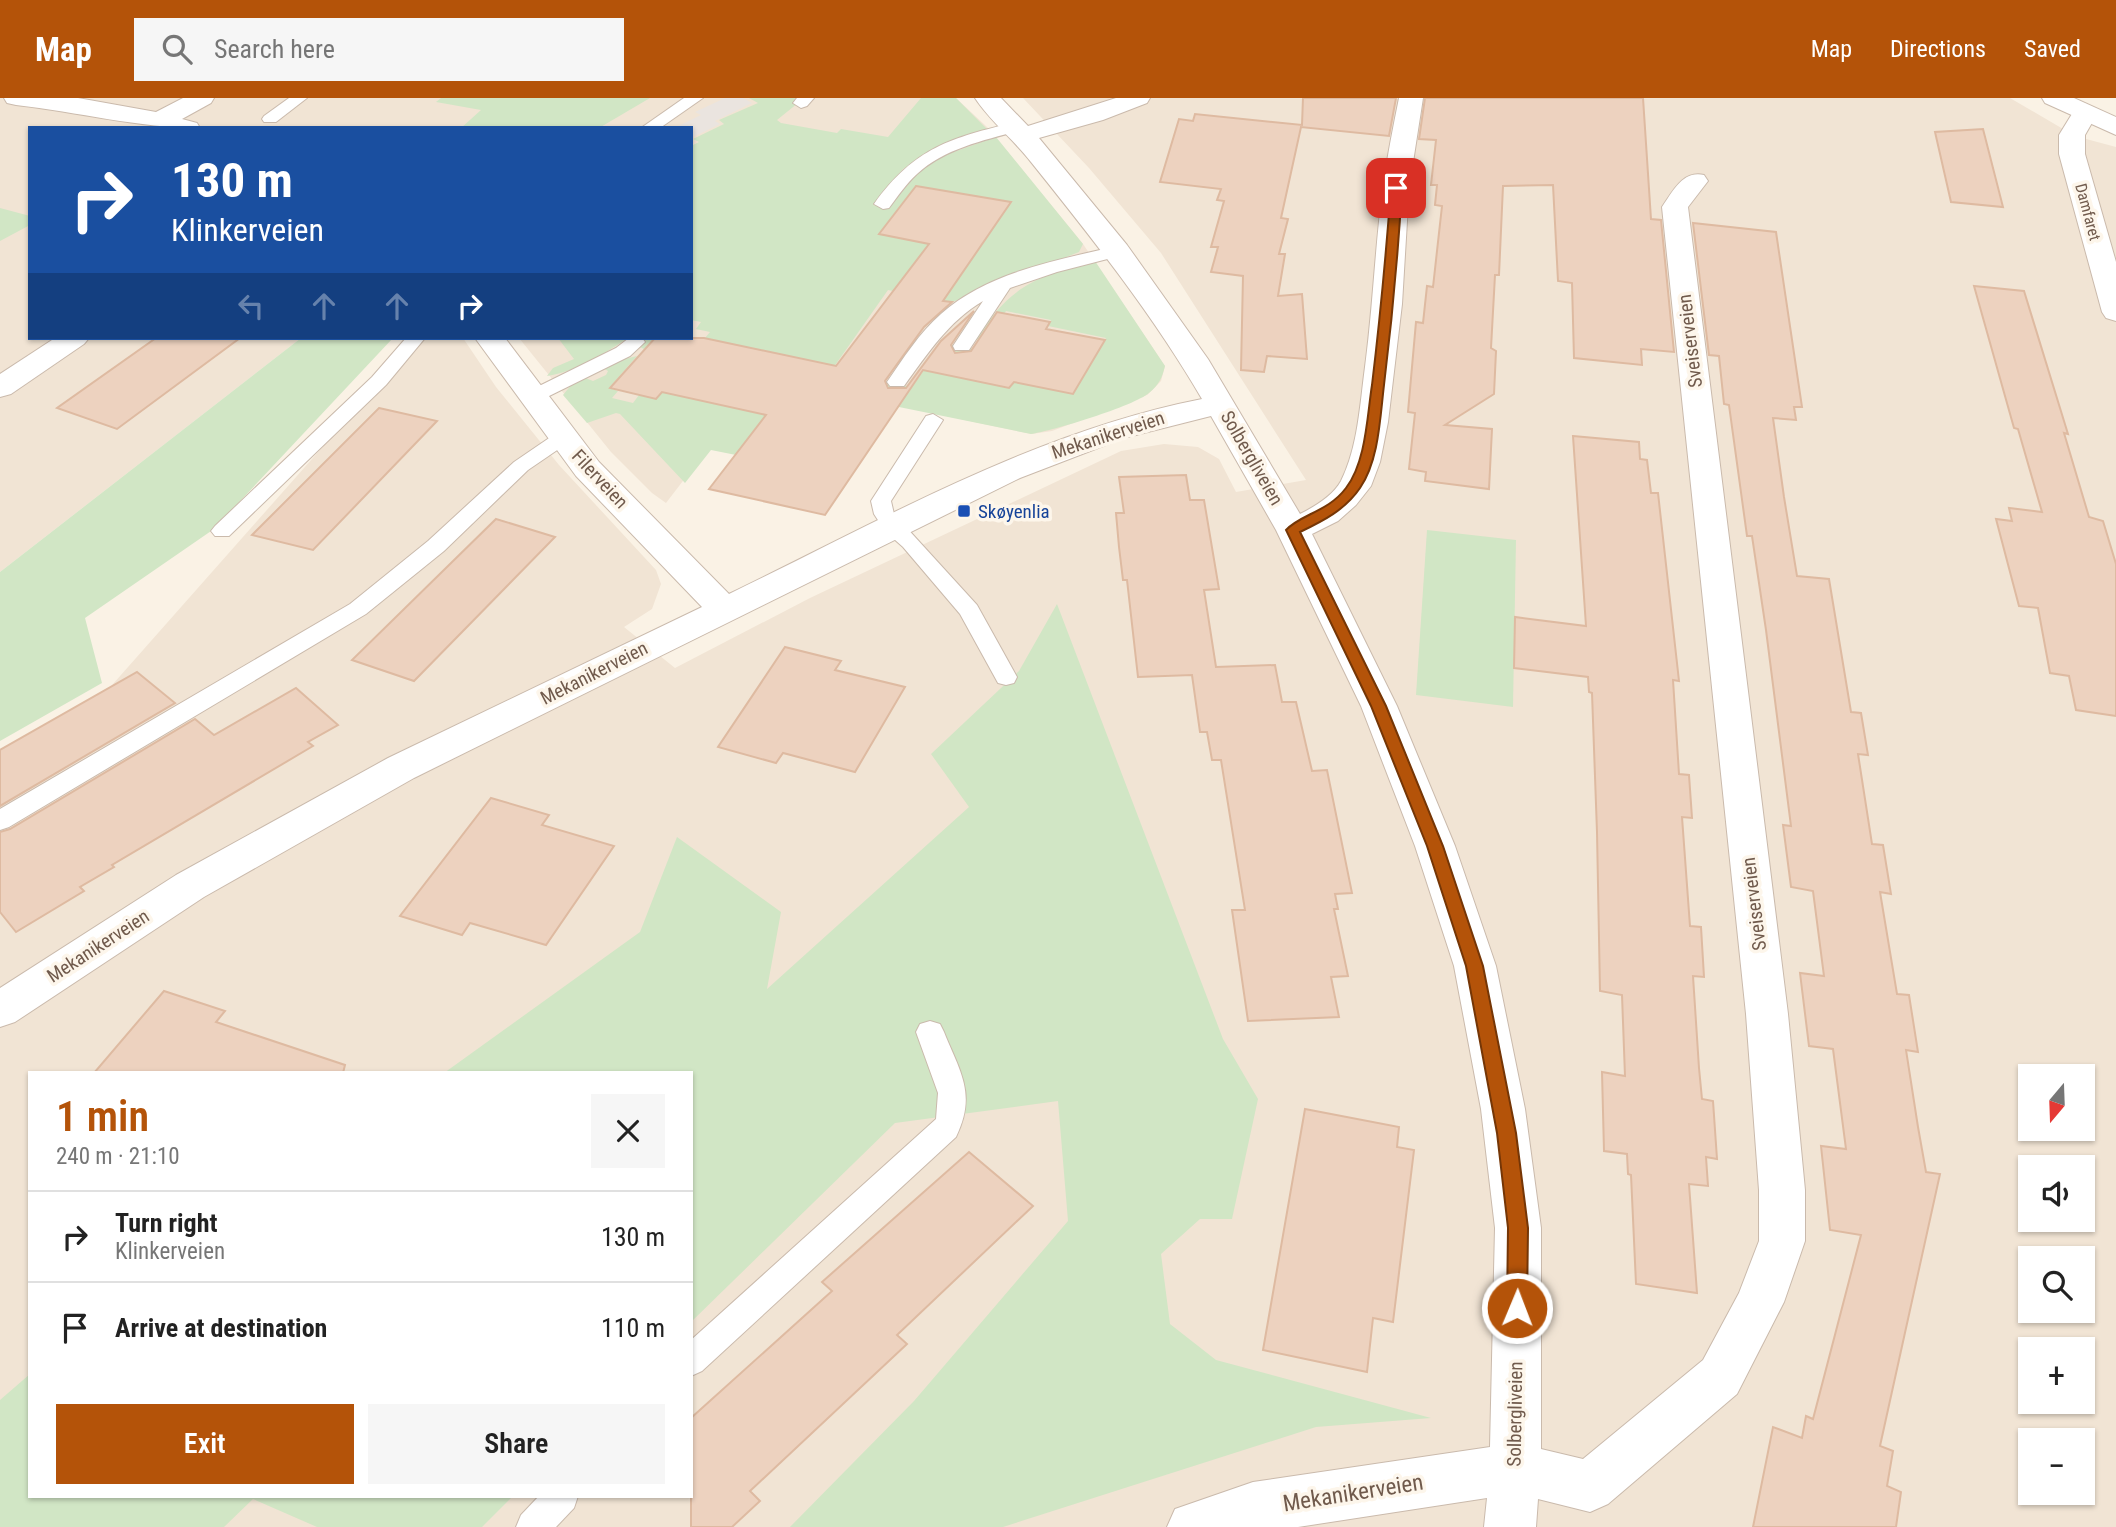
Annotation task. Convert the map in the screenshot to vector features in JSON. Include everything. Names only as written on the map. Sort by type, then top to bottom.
[{"type":"street","points":[[16,98],[74,104],[181,126]]},
{"type":"street","points":[[160,120],[202,98]]},
{"type":"street","name":"Solbergliveien","points":[[987,98],[1020,131],[1117,251],[1197,365],[1221,405],[1293,530],[1379,706],[1435,846],[1475,966],[1503,1109],[1518,1228],[1515,1468],[1510,1527]]},
{"type":"street","points":[[1020,131],[1094,115],[1138,98]]},
{"type":"street","points":[[1293,530],[1326,514],[1345,498],[1355,486],[1364,463],[1373,422],[1388,304],[1396,188],[1411,98]]},
{"type":"street","points":[[2054,98],[2116,127]]},
{"type":"street","name":"Damfaret","points":[[2084,114],[2071,135],[2072,154],[2116,312]]},
{"type":"street","name":"Sveiserveien","points":[[1515,1468],[1591,1486],[1686,1408],[1720,1377],[1760,1302],[1782,1241],[1782,1189],[1767,1014],[1675,206],[1695,181]]},
{"type":"street","points":[[0,388],[71,340]]},
{"type":"street","name":"Filerveien","points":[[491,340],[562,438],[603,486],[678,558],[723,608]]},
{"type":"street","name":"Mekanikerveien","points":[[0,1010],[190,886],[401,768],[723,608],[1072,443],[1172,414],[1221,405]]},
{"type":"street","name":"Mekanikerveien","points":[[1193,1527],[1253,1508],[1515,1468]]},
{"type":"lane","points":[[270,119],[299,98]]},
{"type":"lane","points":[[652,126],[695,98]]},
{"type":"lane","points":[[883,204],[911,170],[930,158],[950,148],[1020,131]]},
{"type":"lane","points":[[897,382],[946,319],[976,299],[1002,286],[1065,263],[1117,251]]},
{"type":"lane","points":[[962,345],[1002,286]]},
{"type":"lane","points":[[222,531],[379,381],[414,340]]},
{"type":"lane","points":[[533,397],[636,342]]},
{"type":"lane","points":[[933,421],[881,501],[884,513],[892,526],[910,542],[969,610],[1006,677]]},
{"type":"lane","points":[[0,821],[358,608],[436,546],[521,466],[562,438]]},
{"type":"lane","points":[[693,1359],[950,1122],[955,1109],[954,1099],[930,1032]]},
{"type":"lane","points":[[533,1527],[560,1498]]},
{"type":"shaded area","points":[[0,98],[956,98],[987,127],[1083,244],[1165,366],[1161,381],[1147,395],[1052,431],[1031,434],[786,382],[709,447],[666,503],[652,493],[611,452],[521,340],[693,340],[693,126],[28,126],[28,340],[298,340],[0,572]]},
{"type":"shaded area","points":[[725,98],[743,98],[752,103],[715,121],[720,124],[693,137],[693,126],[678,126],[701,115],[695,112]]},
{"type":"shaded area","points":[[1023,98],[2010,98],[2075,136],[2116,147],[2116,1527],[0,1527],[0,758],[90,710],[417,340],[464,340],[496,387],[559,465],[656,570],[661,584],[652,609],[624,627],[675,668],[810,598],[1121,451],[1164,444],[1198,447],[1219,459],[1236,492],[1306,480],[1161,253],[1089,168]]},
{"type":"green space","points":[[441,98],[650,98],[602,126],[463,126],[481,110],[436,102]]},
{"type":"green space","points":[[749,98],[796,98],[794,101],[798,103],[777,120],[781,123],[837,133],[841,129],[888,137],[921,98],[956,98],[987,129],[940,146],[903,169],[873,205],[889,208],[919,171],[945,155],[996,137],[1083,244],[1079,252],[950,303],[888,290],[831,371],[912,387],[943,343],[979,350],[961,377],[1010,387],[1015,380],[1073,392],[1106,338],[1048,326],[1051,320],[1006,311],[985,341],[976,339],[1001,307],[1026,286],[1056,272],[1095,261],[1165,366],[1158,384],[1149,393],[1111,411],[1031,434],[791,385],[736,455],[711,450],[685,483],[620,414],[587,423],[563,395],[572,384],[583,377],[593,381],[606,375],[608,371],[603,368],[612,362],[637,356],[609,388],[618,391],[612,398],[633,403],[639,395],[653,398],[660,391],[760,350],[705,338],[710,332],[696,329],[701,322],[693,320],[693,145],[699,142],[693,139],[724,124],[719,120],[758,103]]},
{"type":"green space","points":[[0,208],[28,215],[28,226],[0,241]]},
{"type":"green space","points":[[298,340],[391,340],[214,529],[85,618],[102,683],[0,741],[0,572]]},
{"type":"green space","points":[[560,340],[625,340],[578,367],[547,376],[553,368],[574,359]]},
{"type":"green space","points":[[625,340],[652,340],[644,349]]},
{"type":"green space","points":[[1427,530],[1516,540],[1513,707],[1416,695]]},
{"type":"green space","points":[[1057,604],[1223,1039],[1258,1099],[1232,1219],[1200,1219],[1161,1254],[1170,1324],[1216,1360],[1431,1418],[1316,1427],[1003,1527],[790,1527],[914,1401],[1068,1221],[1058,1101],[895,1123],[693,1320],[693,1071],[447,1071],[640,932],[677,837],[781,912],[767,989],[969,807],[931,754],[1019,671]]},
{"type":"green space","points":[[28,1376],[28,1498],[511,1498],[482,1527],[317,1527],[253,1499],[224,1527],[0,1527],[0,1400]]},
{"type":"building","points":[[1303,98],[1396,98],[1389,136],[1301,127],[1281,218],[1288,219],[1279,254],[1285,254],[1278,296],[1302,294],[1307,359],[1267,356],[1264,372],[1241,370],[1243,276],[1211,272],[1218,247],[1211,247],[1224,201],[1217,200],[1221,189],[1160,182],[1179,119],[1193,121],[1195,114],[1302,125]]},
{"type":"building","points":[[1425,98],[1643,98],[1651,219],[1661,220],[1674,352],[1641,349],[1642,365],[1574,358],[1572,283],[1558,281],[1553,185],[1503,186],[1499,275],[1495,275],[1491,348],[1496,351],[1494,394],[1445,425],[1492,429],[1489,489],[1425,481],[1426,472],[1409,469],[1415,413],[1408,412],[1416,322],[1423,323],[1427,286],[1433,287],[1442,206],[1435,205],[1437,185],[1431,185],[1436,140],[1419,139]]},
{"type":"building","points":[[1983,129],[2003,207],[1951,202],[1935,132]]},
{"type":"building","points":[[916,186],[1011,202],[943,301],[952,302],[924,327],[885,381],[888,388],[906,388],[941,341],[974,311],[951,345],[955,353],[971,351],[997,312],[1050,322],[1046,329],[1105,340],[1073,394],[1014,382],[1009,388],[923,370],[825,515],[709,489],[766,415],[662,392],[656,399],[610,388],[653,340],[704,338],[836,366],[929,244],[879,234]]},
{"type":"building","points":[[1693,223],[1776,232],[1802,407],[1794,407],[1796,420],[1773,418],[1797,576],[1829,579],[1851,712],[1861,713],[1868,755],[1858,754],[1872,844],[1883,845],[1891,894],[1880,892],[1897,994],[1909,995],[1918,1052],[1906,1050],[1926,1172],[1940,1174],[1880,1446],[1893,1451],[1887,1486],[1901,1492],[1896,1527],[1753,1527],[1773,1427],[1802,1438],[1806,1416],[1813,1419],[1861,1235],[1830,1230],[1821,1146],[1846,1149],[1833,1049],[1809,1046],[1800,973],[1824,976],[1813,891],[1791,887],[1783,825],[1791,826],[1766,630],[1752,536],[1747,536],[1729,405],[1724,404],[1719,356],[1709,355]]},
{"type":"building","points":[[1974,286],[2024,291],[2068,434],[2064,433],[2089,517],[2103,521],[2116,564],[2116,716],[2076,710],[2069,676],[2050,673],[2038,608],[2019,606],[1996,519],[2012,521],[2009,508],[2042,512],[2018,429],[2014,428]]},
{"type":"building","points":[[153,340],[237,340],[117,429],[57,408]]},
{"type":"building","points":[[379,408],[437,421],[313,550],[252,535]]},
{"type":"building","points":[[1573,436],[1639,442],[1640,459],[1647,460],[1651,493],[1658,493],[1679,681],[1673,680],[1679,774],[1689,775],[1692,818],[1682,817],[1690,926],[1701,927],[1704,977],[1693,976],[1699,1068],[1702,1099],[1713,1101],[1717,1159],[1706,1157],[1708,1186],[1689,1184],[1697,1293],[1636,1284],[1631,1175],[1628,1174],[1627,1154],[1604,1151],[1602,1072],[1625,1076],[1622,995],[1600,991],[1592,693],[1589,692],[1588,677],[1514,668],[1515,617],[1586,626]]},
{"type":"building","points":[[1186,475],[1190,500],[1204,500],[1219,589],[1204,590],[1216,667],[1275,665],[1282,702],[1296,702],[1312,771],[1327,770],[1352,893],[1335,894],[1338,909],[1334,909],[1348,976],[1331,977],[1339,1017],[1248,1021],[1232,910],[1245,910],[1221,760],[1212,760],[1207,732],[1200,732],[1192,675],[1138,677],[1127,580],[1123,580],[1119,547],[1116,513],[1124,513],[1119,477]]},
{"type":"building","points":[[496,519],[555,537],[414,681],[352,660]]},
{"type":"building","points":[[785,647],[841,661],[835,670],[905,687],[855,772],[783,753],[776,763],[718,747]]},
{"type":"building","points":[[137,672],[175,703],[0,806],[0,750]]},
{"type":"building","points":[[296,688],[338,725],[308,742],[313,746],[112,865],[114,867],[80,887],[84,891],[16,932],[0,912],[0,832],[10,829],[195,719],[214,735]]},
{"type":"building","points":[[491,798],[549,815],[542,825],[614,846],[546,945],[470,923],[462,935],[400,916]]},
{"type":"building","points":[[164,991],[225,1011],[216,1022],[345,1065],[344,1071],[96,1071]]},
{"type":"building","points":[[1305,1109],[1399,1127],[1397,1147],[1414,1150],[1393,1322],[1373,1318],[1367,1372],[1263,1350]]},
{"type":"building","points":[[969,1152],[1033,1206],[897,1335],[907,1344],[750,1491],[760,1501],[732,1527],[691,1527],[693,1416],[832,1291],[822,1282]]},
{"type":"place","name":"Skøyenlia","points":[[964,511]]},
{"type":"route","points":[[1396,188],[1388,304],[1373,422],[1364,463],[1355,486],[1345,498],[1326,514],[1293,530],[1379,706],[1435,846],[1475,966],[1503,1109],[1518,1228],[1517,1308]]}]
